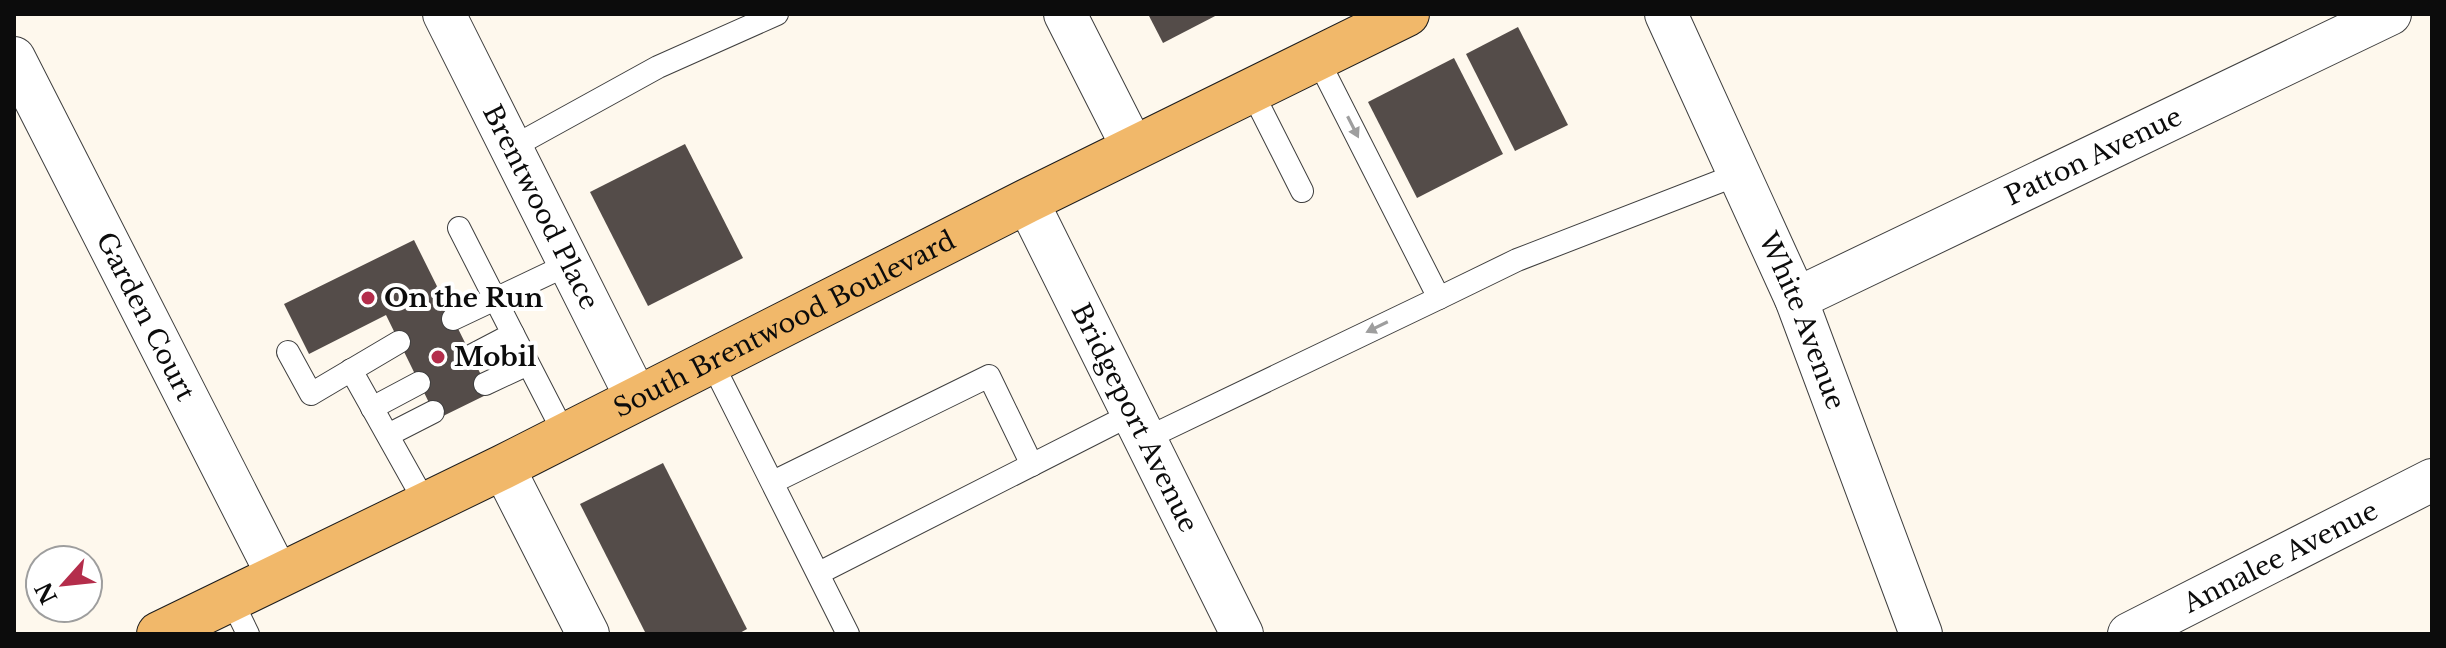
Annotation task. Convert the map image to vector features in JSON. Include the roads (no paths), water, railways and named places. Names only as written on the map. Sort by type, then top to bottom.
[{"type":"main road","name":"South Brentwood Boulevard","points":[[159,634],[240,616],[278,576],[503,467],[1027,201],[1407,14]]},
{"type":"street","name":"Brentwood Place","points":[[444,14],[637,399]]},
{"type":"street","points":[[1065,14],[1133,148]]},
{"type":"street","name":"White Avenue","points":[[1666,14],[1796,299],[1921,634]]},
{"type":"street","name":"Patton Avenue","points":[[1796,299],[2390,14]]},
{"type":"street","name":"Garden Court","points":[[14,58],[278,576]]},
{"type":"street","name":"Bridgeport Avenue","points":[[1027,201],[1242,634]]},
{"type":"street","points":[[503,467],[588,634]]},
{"type":"street","name":"Annalee Avenue","points":[[2129,634],[2432,480]]},
{"type":"lane","points":[[511,148],[658,67],[777,14]]},
{"type":"lane","points":[[1317,58],[1439,298]]},
{"type":"lane","points":[[1251,90],[1302,191]]},
{"type":"lane","points":[[819,573],[1032,465],[1139,426],[1439,298],[1517,260],[1739,174]]},
{"type":"lane","points":[[459,228],[565,435]]},
{"type":"lane","points":[[453,319],[569,264]]},
{"type":"lane","points":[[471,356],[513,334]]},
{"type":"lane","points":[[288,352],[311,394],[399,342]]},
{"type":"lane","points":[[711,361],[849,634]]},
{"type":"lane","points":[[485,384],[528,364]]},
{"type":"lane","points":[[351,370],[426,504]]},
{"type":"lane","points":[[773,482],[989,376],[1032,465]]},
{"type":"lane","points":[[372,408],[419,383]]},
{"type":"lane","points":[[388,435],[433,412]]},
{"type":"place","name":"On the Run","points":[[368,298]]},
{"type":"place","name":"Mobil","points":[[438,357]]}]
